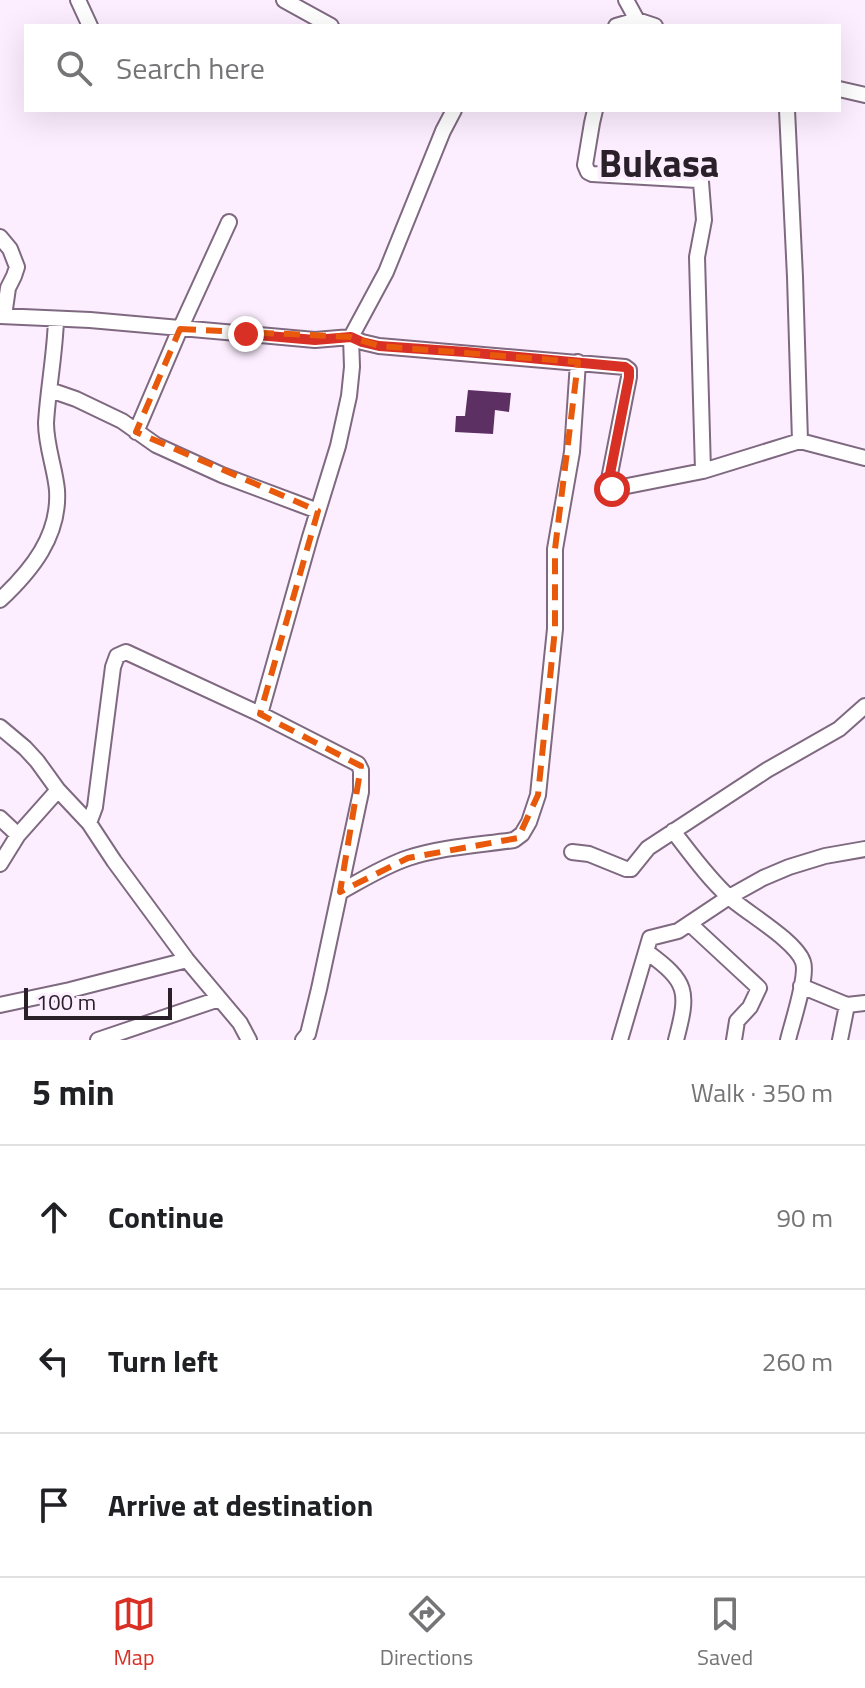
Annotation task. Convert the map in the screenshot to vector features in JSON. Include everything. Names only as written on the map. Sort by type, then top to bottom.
[{"type":"street","points":[[78,0],[89,24]]},
{"type":"street","points":[[284,0],[327,24]]},
{"type":"street","points":[[626,0],[637,20]]},
{"type":"street","points":[[625,24],[637,20],[649,24]]},
{"type":"street","points":[[841,89],[865,95]]},
{"type":"street","points":[[260,714],[338,446],[349,396],[351,337],[386,272],[453,112]]},
{"type":"street","points":[[595,112],[585,165],[588,172],[701,182],[704,220],[697,257],[703,471]]},
{"type":"street","points":[[787,112],[800,441]]},
{"type":"street","points":[[136,432],[229,222]]},
{"type":"street","points":[[0,237],[10,249],[17,267],[8,288],[2,316],[90,320],[315,340],[351,337],[379,346],[620,366],[629,370],[629,377],[608,484],[612,489],[703,471],[800,441],[865,458]]},
{"type":"street","points":[[0,600],[36,562],[52,530],[56,513],[57,490],[46,425],[56,319]]},
{"type":"street","points":[[340,892],[408,858],[514,840],[529,822],[538,795],[555,629],[555,549],[572,452],[578,362]]},
{"type":"street","points":[[50,390],[110,415],[170,452],[318,511]]},
{"type":"street","points":[[89,823],[95,807],[113,667],[117,656],[122,653],[129,652],[352,760],[361,770],[361,792],[319,989],[308,1034],[303,1040]]},
{"type":"street","points":[[572,852],[589,854],[631,869],[648,848],[767,770],[839,729],[865,706]]},
{"type":"street","points":[[0,727],[25,748],[89,823],[187,960],[240,1023],[249,1040]]},
{"type":"street","points":[[0,864],[18,835],[58,790]]},
{"type":"street","points":[[0,818],[18,835]]},
{"type":"street","points":[[673,831],[729,897],[786,941],[801,957],[805,973],[788,1040]]},
{"type":"street","points":[[620,1040],[650,938],[678,931],[729,897],[789,867],[825,856],[865,849]]},
{"type":"street","points":[[690,924],[759,988],[750,1007],[736,1023],[734,1040]]},
{"type":"street","points":[[647,952],[670,970],[682,987],[682,1016],[676,1040]]},
{"type":"street","points":[[0,1005],[187,960]]},
{"type":"street","points":[[801,986],[847,1005],[865,1003]]},
{"type":"street","points":[[98,1040],[219,999]]},
{"type":"street","points":[[840,1040],[847,1005]]},
{"type":"highlighted area","points":[[180,329],[351,337],[379,346],[578,362],[555,549],[555,629],[538,795],[518,838],[408,858],[340,892],[361,766],[260,714],[318,511],[136,432]]},
{"type":"building","points":[[468,390],[511,393],[509,412],[495,410],[493,434],[455,432],[456,416],[465,416]]},
{"type":"district","name":"Bukasa","points":[[659,163]]},
{"type":"route","points":[[246,334],[315,340],[351,337],[379,346],[625,367],[629,370],[629,377],[608,484],[612,489]]}]
